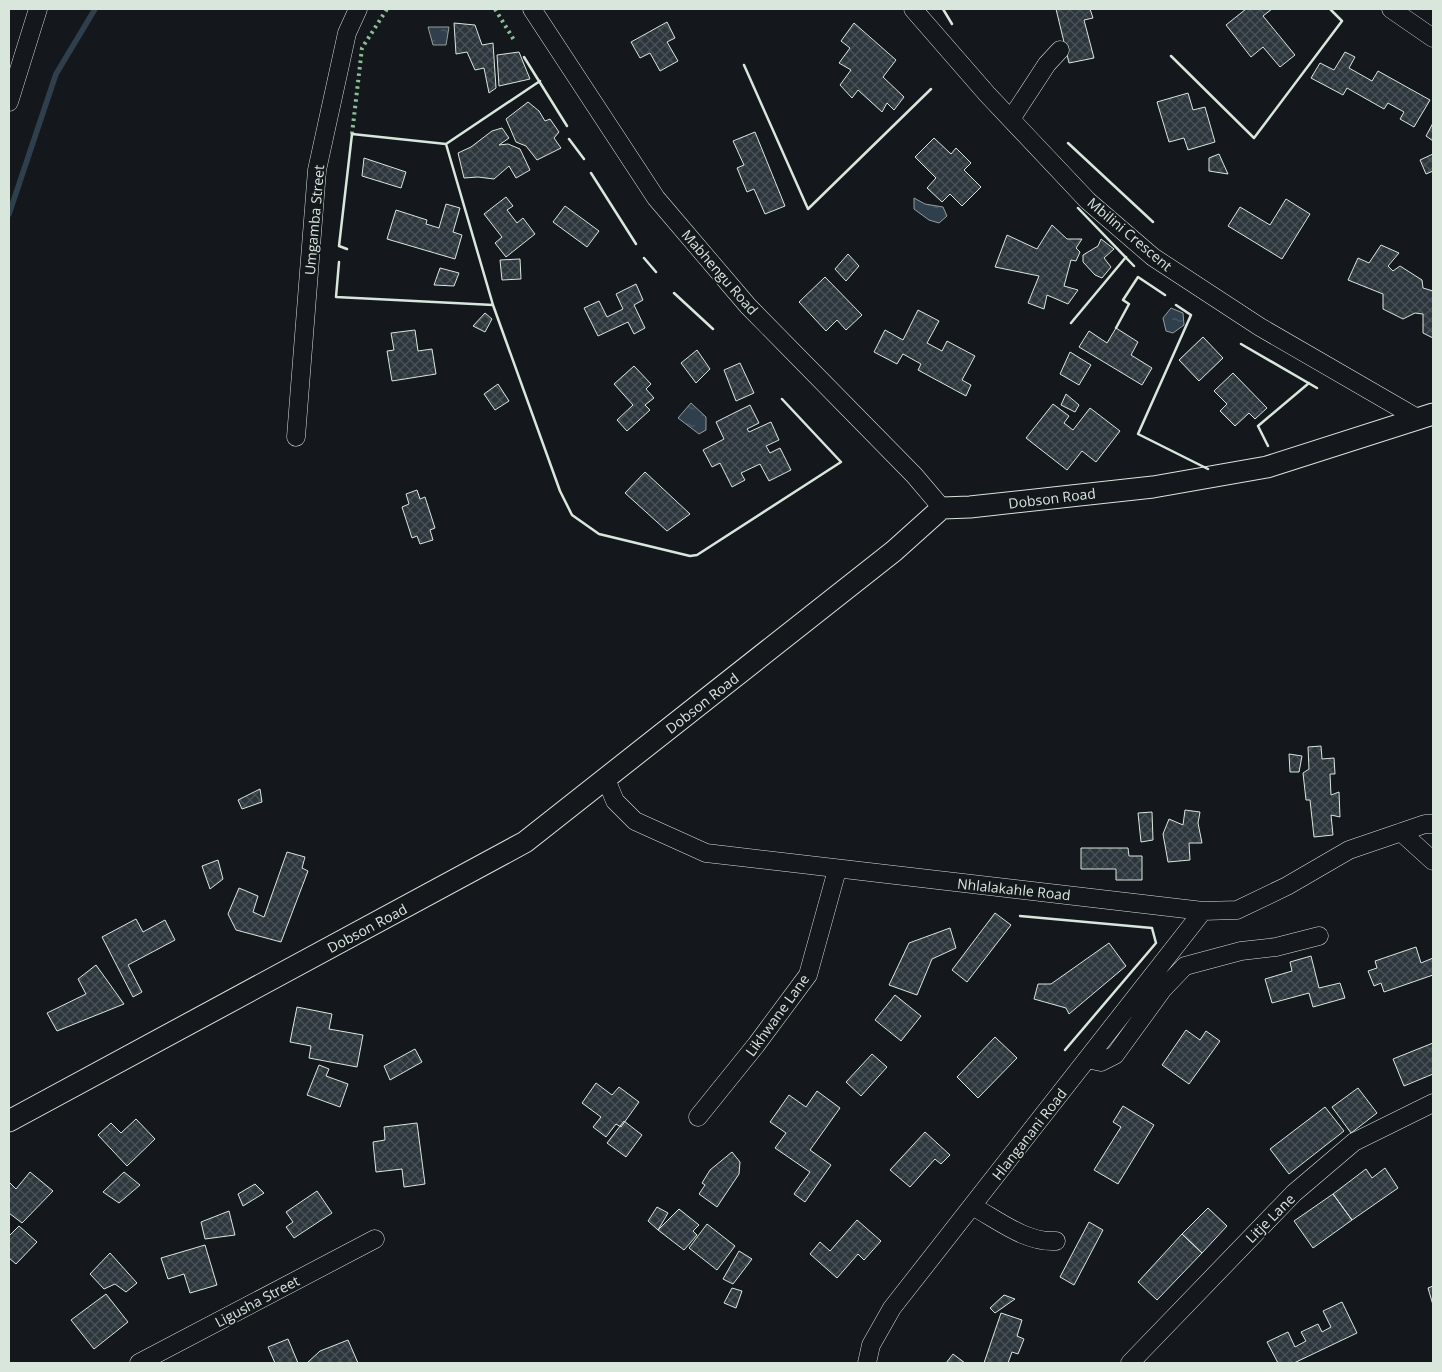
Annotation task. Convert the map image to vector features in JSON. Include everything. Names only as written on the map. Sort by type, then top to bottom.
[{"type":"street","points":[[9,102],[38,9]]},
{"type":"street","name":"Umgamba Street","points":[[296,437],[317,170],[347,33],[358,9]]},
{"type":"street","name":"Mabhengu Road","points":[[532,9],[656,198],[748,306],[914,475],[942,508]]},
{"type":"street","name":"Mbilini Crescent","points":[[913,9],[1010,119],[1088,201],[1153,257],[1260,327],[1426,416]]},
{"type":"street","points":[[1391,9],[1433,38]]},
{"type":"street","points":[[1010,119],[1047,64],[1060,50]]},
{"type":"street","name":"Dobson Road","points":[[9,1121],[525,842],[894,551],[942,508],[970,508],[1153,487],[1266,468],[1426,416]]},
{"type":"street","name":"Nhlalakahle Road","points":[[606,779],[615,801],[635,821],[706,853],[837,870],[1203,911],[1237,910],[1287,886],[1349,850],[1401,832],[1433,824]]},
{"type":"street","points":[[1401,832],[1433,862]]},
{"type":"street","name":"Likhwane Lane","points":[[698,1117],[756,1045],[808,975],[837,870]]},
{"type":"street","name":"Hlanganani Road","points":[[867,1363],[871,1346],[892,1308],[1203,911]]},
{"type":"street","points":[[1087,1059],[1101,1062],[1115,1055],[1163,989],[1185,966],[1241,951],[1276,947],[1319,936]]},
{"type":"street","name":"Litje Lane","points":[[1130,1363],[1294,1193],[1354,1142],[1433,1103]]},
{"type":"street","points":[[972,1206],[1022,1234],[1042,1242],[1056,1241]]},
{"type":"street","name":"Ligusha Street","points":[[139,1363],[375,1239]]},
{"type":"water","points":[[428,27],[449,27],[446,45],[433,45]]},
{"type":"water","points":[[914,198],[925,204],[943,207],[947,216],[939,223],[929,220],[914,209]]},
{"type":"water","points":[[1171,308],[1183,313],[1184,325],[1173,333],[1166,331],[1163,318]]},
{"type":"water","points":[[691,403],[706,417],[706,430],[699,434],[678,418]]},
{"type":"building","points":[[1056,9],[1090,9],[1093,18],[1084,20],[1094,58],[1069,63]]},
{"type":"building","points":[[1246,9],[1272,9],[1263,16],[1295,55],[1280,67],[1263,47],[1251,57],[1226,25]]},
{"type":"building","points":[[667,22],[675,38],[667,42],[678,61],[660,71],[650,53],[640,58],[631,42]]},
{"type":"building","points":[[454,23],[475,25],[482,45],[493,43],[496,88],[489,93],[484,68],[475,70],[467,52],[456,54]]},
{"type":"building","points":[[854,23],[896,60],[883,77],[904,97],[894,110],[887,103],[882,112],[858,90],[852,98],[840,85],[851,70],[839,63],[850,48],[841,41]]},
{"type":"building","points":[[519,52],[530,79],[499,86],[497,55]]},
{"type":"building","points":[[1345,52],[1355,57],[1349,68],[1372,81],[1378,71],[1430,100],[1414,127],[1400,119],[1404,112],[1388,103],[1384,109],[1347,88],[1343,95],[1311,78],[1320,63],[1334,70]]},
{"type":"building","points":[[1188,93],[1193,110],[1205,107],[1215,142],[1188,150],[1184,138],[1169,142],[1157,102]]},
{"type":"building","points":[[528,102],[539,111],[545,121],[550,119],[559,132],[554,138],[561,148],[537,160],[526,146],[516,142],[506,119]]},
{"type":"building","points":[[1433,123],[1433,141],[1426,136]]},
{"type":"building","points":[[502,128],[509,138],[499,145],[508,144],[520,149],[530,170],[516,178],[509,166],[494,179],[464,178],[458,153],[471,147],[492,131]]},
{"type":"building","points":[[755,132],[785,206],[765,214],[754,189],[747,192],[737,168],[744,165],[733,141]]},
{"type":"building","points":[[934,138],[951,154],[956,148],[971,163],[964,170],[981,187],[962,206],[950,194],[942,202],[927,188],[936,178],[915,157]]},
{"type":"building","points":[[1219,154],[1228,174],[1209,171],[1209,158]]},
{"type":"building","points":[[1433,154],[1433,171],[1426,174],[1420,160]]},
{"type":"building","points":[[364,158],[406,172],[401,188],[362,176]]},
{"type":"building","points":[[506,197],[513,206],[507,210],[517,223],[523,218],[535,234],[506,257],[495,243],[502,237],[484,214]]},
{"type":"building","points":[[1286,199],[1310,214],[1282,259],[1228,226],[1240,207],[1270,225]]},
{"type":"building","points":[[446,204],[460,208],[453,232],[462,235],[455,259],[387,239],[396,210],[427,220],[426,224],[439,228]]},
{"type":"building","points":[[565,206],[599,231],[587,247],[553,222]]},
{"type":"building","points":[[1052,225],[1067,239],[1082,239],[1076,248],[1080,252],[1076,261],[1071,260],[1064,286],[1078,290],[1068,304],[1047,295],[1044,309],[1028,303],[1039,276],[995,267],[1007,235],[1037,249]]},
{"type":"building","points":[[1101,239],[1114,249],[1104,258],[1111,267],[1102,278],[1095,275],[1083,262],[1083,255],[1098,246]]},
{"type":"building","points":[[1381,245],[1399,253],[1388,266],[1393,271],[1400,266],[1422,280],[1423,288],[1433,291],[1433,338],[1423,333],[1423,314],[1415,313],[1403,319],[1383,309],[1383,294],[1348,280],[1358,258],[1369,263]]},
{"type":"building","points":[[848,254],[859,266],[846,281],[835,269]]},
{"type":"building","points":[[520,259],[521,279],[502,280],[500,260]]},
{"type":"building","points":[[440,268],[459,273],[454,286],[434,285]]},
{"type":"building","points":[[825,277],[862,315],[846,330],[837,320],[826,331],[799,302]]},
{"type":"building","points":[[636,284],[643,300],[634,305],[645,328],[634,334],[628,322],[598,336],[584,308],[599,301],[607,317],[623,309],[616,294]]},
{"type":"building","points":[[918,310],[939,321],[927,343],[942,351],[947,341],[975,356],[962,380],[971,385],[966,396],[918,370],[921,364],[903,354],[897,364],[874,352],[885,330],[903,340]]},
{"type":"building","points":[[485,313],[492,319],[485,332],[473,326]]},
{"type":"building","points":[[1116,328],[1138,342],[1131,355],[1152,368],[1142,385],[1079,347],[1089,331],[1107,343]]},
{"type":"building","points":[[415,330],[418,351],[432,349],[436,374],[392,381],[387,351],[394,350],[391,333]]},
{"type":"building","points":[[1203,337],[1223,358],[1199,381],[1179,360]]},
{"type":"building","points":[[697,350],[710,369],[696,383],[681,363]]},
{"type":"building","points":[[1070,352],[1091,365],[1079,385],[1060,374]]},
{"type":"building","points":[[740,363],[754,393],[736,401],[724,370]]},
{"type":"building","points":[[634,366],[651,384],[646,389],[654,398],[645,405],[650,410],[627,431],[617,420],[633,405],[614,384]]},
{"type":"building","points":[[1233,373],[1267,408],[1255,419],[1249,413],[1235,426],[1220,411],[1227,404],[1214,391]]},
{"type":"building","points":[[498,384],[509,401],[495,410],[484,394]]},
{"type":"building","points":[[1066,394],[1079,405],[1075,412],[1061,405]]},
{"type":"building","points":[[1053,404],[1069,416],[1064,423],[1073,430],[1090,408],[1120,431],[1096,462],[1082,451],[1067,470],[1026,438]]},
{"type":"building","points":[[750,405],[759,423],[747,429],[749,432],[771,422],[779,440],[766,446],[770,453],[780,448],[791,470],[769,481],[760,464],[741,473],[745,480],[732,487],[720,463],[712,467],[703,450],[724,439],[716,422]]},
{"type":"building","points":[[645,472],[690,514],[667,531],[625,493]]},
{"type":"building","points":[[417,490],[420,499],[425,497],[435,528],[430,530],[433,540],[420,544],[417,536],[412,538],[402,507],[409,504],[406,494]]},
{"type":"building","points":[[1321,746],[1322,759],[1334,758],[1335,774],[1330,774],[1331,795],[1339,792],[1340,817],[1331,815],[1333,835],[1314,837],[1310,800],[1306,800],[1303,773],[1309,769],[1308,747]]},
{"type":"building","points":[[1289,754],[1302,756],[1299,772],[1290,772]]},
{"type":"building","points":[[260,789],[262,802],[242,809],[238,800]]},
{"type":"building","points":[[1185,810],[1200,812],[1198,823],[1202,843],[1189,843],[1190,860],[1168,862],[1163,834],[1169,819],[1183,825]]},
{"type":"building","points":[[1152,812],[1153,840],[1141,842],[1138,813]]},
{"type":"building","points":[[1081,848],[1128,848],[1129,856],[1142,856],[1142,880],[1116,880],[1116,869],[1081,869]]},
{"type":"building","points":[[287,852],[305,857],[302,868],[308,871],[281,942],[236,930],[228,914],[239,888],[258,896],[253,912],[264,917]]},
{"type":"building","points":[[218,860],[223,879],[210,889],[202,866]]},
{"type":"building","points":[[995,913],[1011,925],[967,982],[952,970]]},
{"type":"building","points":[[136,919],[143,932],[165,920],[175,940],[128,965],[142,992],[133,997],[102,937]]},
{"type":"building","points":[[950,928],[956,948],[932,959],[917,995],[889,985],[909,943]]},
{"type":"building","points":[[1109,943],[1126,966],[1069,1014],[1066,1008],[1034,999],[1038,984],[1051,984]]},
{"type":"building","points":[[1416,947],[1421,963],[1433,958],[1433,975],[1384,992],[1381,983],[1374,986],[1368,971],[1377,968],[1375,961]]},
{"type":"building","points":[[1311,956],[1319,988],[1340,983],[1345,998],[1313,1007],[1309,993],[1272,1003],[1265,979],[1292,971],[1290,962]]},
{"type":"building","points":[[96,965],[124,1004],[57,1031],[47,1013],[86,994],[78,979]]},
{"type":"building","points":[[895,995],[921,1016],[901,1041],[875,1020]]},
{"type":"building","points":[[297,1007],[332,1014],[329,1029],[363,1035],[357,1067],[309,1058],[311,1046],[290,1042]]},
{"type":"building","points":[[1186,1030],[1200,1040],[1206,1031],[1220,1041],[1189,1084],[1162,1065]]},
{"type":"building","points":[[995,1037],[1017,1058],[978,1098],[957,1077]]},
{"type":"building","points":[[1433,1043],[1433,1074],[1404,1086],[1393,1059]]},
{"type":"building","points":[[415,1049],[422,1062],[390,1080],[384,1066]]},
{"type":"building","points":[[872,1054],[887,1067],[861,1096],[846,1082]]},
{"type":"building","points":[[319,1065],[329,1069],[326,1076],[348,1084],[340,1107],[307,1095]]},
{"type":"building","points":[[596,1083],[612,1095],[619,1087],[639,1102],[621,1127],[616,1124],[606,1137],[593,1127],[601,1117],[582,1103]]},
{"type":"building","points":[[1358,1088],[1377,1113],[1351,1133],[1332,1107]]},
{"type":"building","points":[[817,1091],[840,1108],[810,1150],[831,1165],[805,1202],[794,1194],[810,1172],[775,1148],[786,1133],[770,1122],[789,1095],[806,1107]]},
{"type":"building","points":[[1123,1106],[1154,1125],[1118,1184],[1094,1170],[1121,1127],[1113,1122]]},
{"type":"building","points":[[1325,1107],[1344,1131],[1289,1174],[1270,1149]]},
{"type":"building","points":[[136,1119],[155,1139],[127,1166],[98,1135],[111,1123],[121,1133]]},
{"type":"building","points":[[624,1121],[642,1135],[626,1157],[607,1143]]},
{"type":"building","points":[[417,1123],[425,1184],[404,1187],[402,1169],[376,1172],[373,1142],[385,1140],[384,1127]]},
{"type":"building","points":[[925,1132],[950,1155],[941,1164],[935,1159],[910,1187],[890,1170]]},
{"type":"building","points":[[732,1152],[740,1162],[739,1174],[717,1207],[699,1194],[705,1185],[702,1183],[710,1170]]},
{"type":"building","points":[[1385,1168],[1398,1188],[1352,1220],[1333,1194],[1366,1169],[1372,1178]]},
{"type":"building","points":[[30,1172],[53,1191],[22,1223],[9,1213],[9,1182],[16,1189]]},
{"type":"building","points":[[124,1172],[140,1185],[119,1203],[103,1192]]},
{"type":"building","points":[[255,1184],[264,1193],[243,1206],[238,1194]]},
{"type":"building","points":[[317,1191],[332,1213],[294,1238],[286,1227],[293,1222],[286,1212]]},
{"type":"building","points":[[1333,1194],[1352,1220],[1313,1248],[1294,1221]]},
{"type":"building","points":[[657,1207],[668,1213],[658,1230],[648,1221]]},
{"type":"building","points":[[1208,1208],[1227,1226],[1202,1253],[1182,1234]]},
{"type":"building","points":[[679,1209],[699,1225],[693,1231],[697,1235],[684,1250],[658,1230]]},
{"type":"building","points":[[229,1211],[235,1235],[205,1239],[201,1222]]},
{"type":"building","points":[[857,1220],[881,1241],[864,1260],[858,1254],[837,1278],[810,1254],[820,1242],[830,1251]]},
{"type":"building","points":[[1089,1222],[1103,1230],[1074,1285],[1060,1277]]},
{"type":"building","points":[[707,1224],[735,1246],[717,1270],[689,1248]]},
{"type":"building","points":[[19,1226],[37,1242],[16,1264],[9,1258],[9,1236]]},
{"type":"building","points":[[1182,1234],[1202,1253],[1157,1300],[1138,1282]]},
{"type":"building","points":[[205,1245],[217,1285],[190,1293],[184,1274],[168,1279],[161,1258]]},
{"type":"building","points":[[739,1251],[752,1259],[733,1284],[723,1279]]},
{"type":"building","points":[[110,1253],[137,1283],[126,1292],[115,1284],[104,1289],[90,1274]]},
{"type":"building","points":[[1433,1286],[1433,1305],[1428,1288]]},
{"type":"building","points":[[732,1288],[742,1291],[736,1308],[724,1303]]},
{"type":"building","points":[[106,1294],[128,1322],[94,1349],[71,1320]]},
{"type":"building","points":[[1004,1295],[1015,1299],[995,1313],[990,1308]]},
{"type":"building","points":[[1342,1302],[1357,1333],[1294,1363],[1278,1363],[1267,1342],[1288,1332],[1295,1347],[1306,1341],[1301,1332],[1318,1324],[1322,1332],[1331,1327],[1323,1311]]},
{"type":"building","points":[[1001,1313],[1022,1320],[1017,1336],[1024,1339],[1018,1354],[1012,1352],[1008,1363],[984,1363]]},
{"type":"building","points":[[288,1339],[298,1363],[275,1363],[268,1347]]},
{"type":"building","points":[[348,1340],[358,1363],[307,1363],[320,1351]]},
{"type":"building","points":[[953,1354],[965,1363],[946,1363]]},
{"type":"waterway","points":[[9,214],[56,74],[95,9]]},
{"type":"hedge","points":[[352,134],[362,48],[387,9]]},
{"type":"hedge","points":[[495,9],[514,40]]},
{"type":"wall","points":[[943,9],[952,24]]},
{"type":"wall","points":[[1171,56],[1254,138],[1342,21],[1330,9]]},
{"type":"wall","points":[[524,57],[567,126]]},
{"type":"wall","points":[[744,65],[808,209],[931,89]]},
{"type":"wall","points":[[339,262],[336,297],[493,305],[446,144],[540,81]]},
{"type":"wall","points":[[347,249],[339,246],[352,134],[446,144]]},
{"type":"wall","points":[[569,139],[584,159]]},
{"type":"wall","points":[[1068,143],[1153,222]]},
{"type":"wall","points":[[591,173],[636,244]]},
{"type":"wall","points":[[1078,208],[1134,266]]},
{"type":"wall","points":[[1071,323],[1126,257]]},
{"type":"wall","points":[[644,258],[656,272]]},
{"type":"wall","points":[[1116,328],[1129,304],[1123,300],[1138,277],[1165,295]]},
{"type":"wall","points":[[674,293],[713,329]]},
{"type":"wall","points":[[493,305],[560,491],[572,515],[599,534],[690,556],[697,555],[841,462],[782,399]]},
{"type":"wall","points":[[1176,305],[1191,315],[1138,434],[1208,469]]},
{"type":"wall","points":[[1241,344],[1317,388]]},
{"type":"wall","points":[[1268,446],[1258,426],[1309,383]]},
{"type":"wall","points":[[1020,916],[1152,928],[1156,943],[1065,1050]]}]
